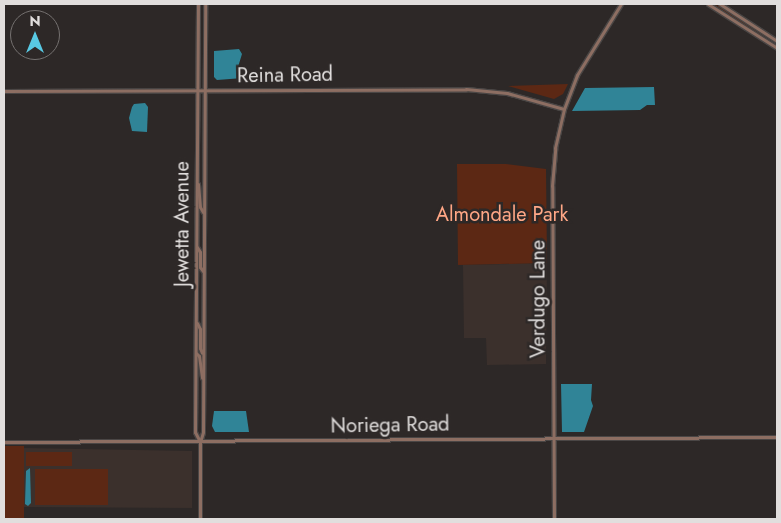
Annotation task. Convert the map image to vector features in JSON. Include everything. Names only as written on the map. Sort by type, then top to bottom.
[{"type":"street","name":"Jewetta Avenue","points":[[198,4],[195,432],[200,442]]},
{"type":"street","name":"Jewetta Avenue","points":[[200,519],[200,442],[203,432],[205,4]]},
{"type":"street","name":"Verdugo Lane","points":[[554,519],[552,186],[555,148],[564,109],[584,62],[621,4]]},
{"type":"street","points":[[708,4],[777,48]]},
{"type":"street","points":[[720,4],[777,41]]},
{"type":"street","name":"Reina Road","points":[[4,91],[466,89],[507,93],[564,109]]},
{"type":"street","points":[[197,181],[200,190],[200,207],[203,212]]},
{"type":"street","points":[[197,248],[200,252],[200,267],[203,271]]},
{"type":"street","points":[[196,322],[200,329],[200,348],[203,353]]},
{"type":"street","points":[[196,353],[199,356],[200,373],[203,381]]},
{"type":"street","name":"Noriega Road","points":[[4,442],[777,437]]},
{"type":"shaded area","points":[[547,263],[546,364],[487,365],[486,338],[464,338],[463,265]]},
{"type":"shaded area","points":[[24,448],[192,451],[192,508],[24,507]]},
{"type":"green space","points":[[715,5],[719,6],[777,45],[735,18]]},
{"type":"green space","points":[[568,84],[563,94],[554,99],[508,86]]},
{"type":"green space","name":"Almondale Park","points":[[457,164],[506,164],[546,169],[547,263],[458,265]]},
{"type":"green space","points":[[4,446],[24,446],[24,519],[4,519]]},
{"type":"green space","points":[[26,452],[72,452],[72,466],[26,466]]},
{"type":"green space","points":[[35,469],[108,469],[108,505],[35,505]]},
{"type":"water","points":[[239,49],[242,54],[238,67],[243,78],[217,80],[214,77],[214,51]]},
{"type":"water","points":[[654,87],[655,105],[647,105],[640,110],[572,111],[585,88]]},
{"type":"water","points":[[145,103],[148,107],[147,132],[132,131],[129,118],[132,107],[134,104]]},
{"type":"water","points":[[561,384],[592,384],[591,400],[593,406],[584,432],[562,432]]},
{"type":"water","points":[[214,411],[246,411],[249,432],[215,432],[212,426]]},
{"type":"water","points":[[30,468],[31,503],[28,506],[25,504],[26,471]]}]
